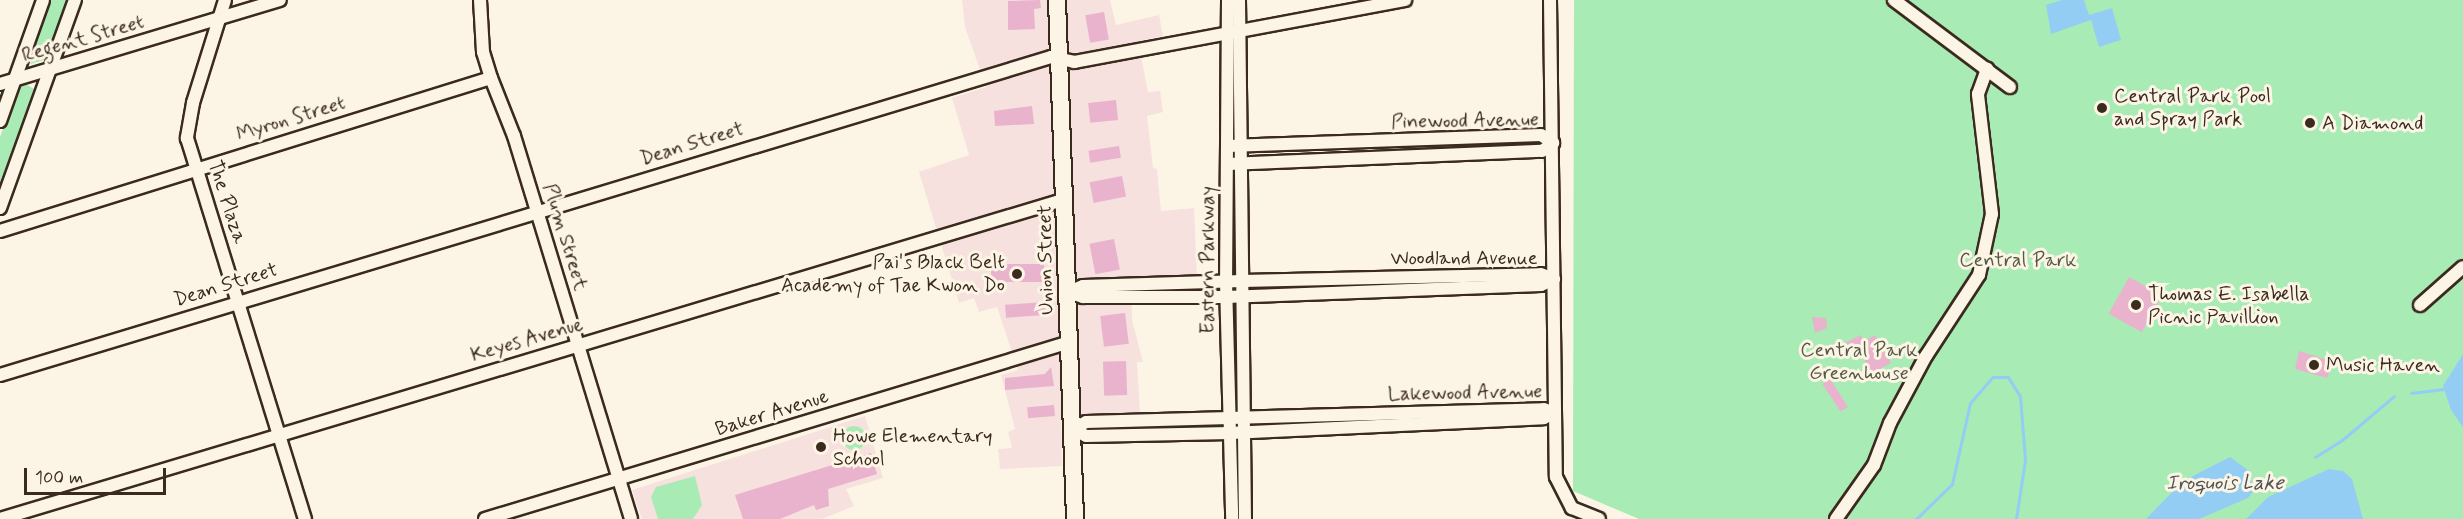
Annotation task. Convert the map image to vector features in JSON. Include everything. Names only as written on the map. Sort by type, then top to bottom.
[{"type":"main road","name":"Union Street","points":[[1058,0],[1062,61],[1075,519]]},
{"type":"street","points":[[0,121],[43,0]]},
{"type":"street","points":[[0,208],[75,0]]},
{"type":"street","name":"The Plaza","points":[[225,0],[187,138],[195,169],[240,301],[305,519]]},
{"type":"street","name":"Regent Street","points":[[0,84],[280,0]]},
{"type":"street","name":"Plum Street","points":[[480,0],[483,52],[537,211],[631,519]]},
{"type":"street","name":"Eastern Parkway","points":[[1228,0],[1234,31]]},
{"type":"street","name":"Eastern Parkway","points":[[1232,519],[1242,295],[1241,163],[1235,146],[1234,31],[1239,0]]},
{"type":"street","name":"Dean Street","points":[[0,375],[1050,57],[1062,61],[1405,0]]},
{"type":"street","points":[[1550,0],[1554,413],[1560,492],[1572,508],[1599,519]]},
{"type":"street","points":[[1894,0],[2010,87]]},
{"type":"street","points":[[1836,519],[1874,465],[1890,423],[1926,356],[1979,275],[1992,214],[1978,94],[1987,69]]},
{"type":"street","name":"Myron Street","points":[[0,231],[491,78]]},
{"type":"street","name":"Pinewood Avenue","points":[[1228,164],[1542,152],[1553,143],[1541,135],[1235,146]]},
{"type":"street","name":"Eastern Parkway","points":[[1235,146],[1228,164],[1226,297],[1237,417]]},
{"type":"street","name":"Keyes Avenue","points":[[0,519],[280,433],[1066,199]]},
{"type":"street","points":[[2420,305],[2463,267]]},
{"type":"street","name":"Woodland Avenue","points":[[1069,292],[1083,286],[1242,281],[1541,274],[1554,279]]},
{"type":"street","name":"Woodland Avenue","points":[[1069,292],[1083,297],[1226,297],[1541,285],[1554,279]]},
{"type":"street","name":"Baker Avenue","points":[[485,519],[1070,342]]},
{"type":"street","name":"Lakewood Avenue","points":[[1073,429],[1086,422],[1544,408],[1554,413]]},
{"type":"street","name":"Lakewood Avenue","points":[[1073,429],[1086,436],[1237,432],[1544,418],[1554,413]]},
{"type":"street","points":[[1151,420],[1151,433]]},
{"type":"street","name":"Eastern Parkway","points":[[1237,432],[1245,519]]},
{"type":"shaded area","points":[[962,0],[1110,0],[1116,25],[1159,15],[1163,36],[1138,41],[1148,92],[1160,91],[1163,112],[1147,116],[1153,168],[1157,169],[1161,211],[1194,208],[1197,276],[1131,279],[1132,320],[1143,362],[1137,362],[1140,414],[1061,415],[1062,466],[1000,469],[998,449],[1012,448],[1008,432],[1015,429],[1001,375],[1018,370],[997,307],[979,312],[974,298],[959,303],[919,172],[969,155],[952,98],[986,87],[965,27]]},
{"type":"shaded area","name":"Howe Elementary School","points":[[865,416],[883,478],[846,489],[854,506],[822,519],[642,519],[632,490]]},
{"type":"green space","points":[[49,0],[68,0],[47,59],[31,64],[29,56]]},
{"type":"green space","name":"Central Park","points":[[1574,0],[2463,0],[2463,519],[1639,519],[1573,491]]},
{"type":"green space","points":[[24,83],[34,89],[0,187],[0,137],[18,87]]},
{"type":"green space","points":[[854,426],[859,427],[865,433],[865,443],[859,449],[854,450],[849,449],[843,443],[842,438],[843,433],[849,427]]},
{"type":"green space","points":[[695,476],[702,505],[693,519],[658,519],[651,497],[656,487]]},
{"type":"water","points":[[2062,0],[2084,0],[2089,15],[2112,8],[2121,40],[2099,47],[2091,20],[2051,34],[2046,5]]},
{"type":"water","points":[[2463,354],[2463,427],[2451,410],[2443,386]]},
{"type":"water","name":"Iroquois Lake","points":[[2230,457],[2248,470],[2254,490],[2248,498],[2199,519],[2146,519],[2183,481]]},
{"type":"water","points":[[2329,469],[2343,471],[2352,479],[2363,519],[2246,519],[2268,497]]},
{"type":"building","points":[[1040,0],[1041,8],[1034,9],[1035,29],[1008,30],[1008,1]]},
{"type":"building","points":[[1104,12],[1109,40],[1090,43],[1085,15]]},
{"type":"building","points":[[1116,100],[1118,120],[1090,123],[1088,103]]},
{"type":"building","points":[[1032,106],[1034,124],[995,126],[994,111]]},
{"type":"building","points":[[1119,146],[1121,158],[1090,163],[1088,151]]},
{"type":"building","points":[[1122,176],[1126,197],[1094,203],[1090,182]]},
{"type":"building","points":[[1114,239],[1120,269],[1095,274],[1089,244]]},
{"type":"building","name":"Pai's Black Belt Academy of Tae Kwon Do","points":[[991,264],[1044,264],[1044,282],[991,282]]},
{"type":"building","name":"Thomas E. Isabella Picnic Pavillion","points":[[2129,277],[2162,295],[2142,332],[2109,314]]},
{"type":"building","points":[[1045,302],[1046,315],[1006,318],[1005,305]]},
{"type":"building","points":[[1125,313],[1129,344],[1104,347],[1100,316]]},
{"type":"building","points":[[1812,317],[1826,318],[1827,328],[1815,333]]},
{"type":"building","points":[[1861,335],[1864,341],[1875,335],[1891,363],[1870,374],[1859,346],[1837,357],[1832,349]]},
{"type":"building","name":"Music Haven","points":[[2299,351],[2334,362],[2327,378],[2295,369]]},
{"type":"building","points":[[1126,361],[1127,395],[1104,396],[1103,362]]},
{"type":"building","points":[[1051,367],[1054,386],[1005,390],[1005,378],[1045,374]]},
{"type":"building","points":[[1830,379],[1848,407],[1840,412],[1822,384]]},
{"type":"building","points":[[1054,405],[1055,416],[1028,418],[1027,407]]},
{"type":"building","name":"Howe Elementary School","points":[[871,453],[877,474],[828,489],[829,506],[816,510],[814,505],[780,519],[743,519],[735,495]]},
{"type":"waterway","points":[[1916,519],[1952,484],[1970,403],[1993,377],[2008,377],[2020,396],[2025,460],[2016,519]]},
{"type":"waterway","points":[[2411,393],[2444,389]]},
{"type":"waterway","points":[[2315,457],[2342,440],[2394,396]]},
{"type":"place","name":"Central Park Pool and Spray Park","points":[[2102,108]]},
{"type":"place","name":"A Diamond","points":[[2310,123]]},
{"type":"place","name":"Pai's Black Belt Academy of Tae Kwon Do","points":[[1017,274]]},
{"type":"place","name":"Thomas E. Isabella Picnic Pavillion","points":[[2136,305]]},
{"type":"place","name":"Music Haven","points":[[2314,365]]},
{"type":"place","name":"Howe Elementary School","points":[[821,447]]},
{"type":"park label","name":"Central Park Greenhouse","points":[[1859,362]]}]
